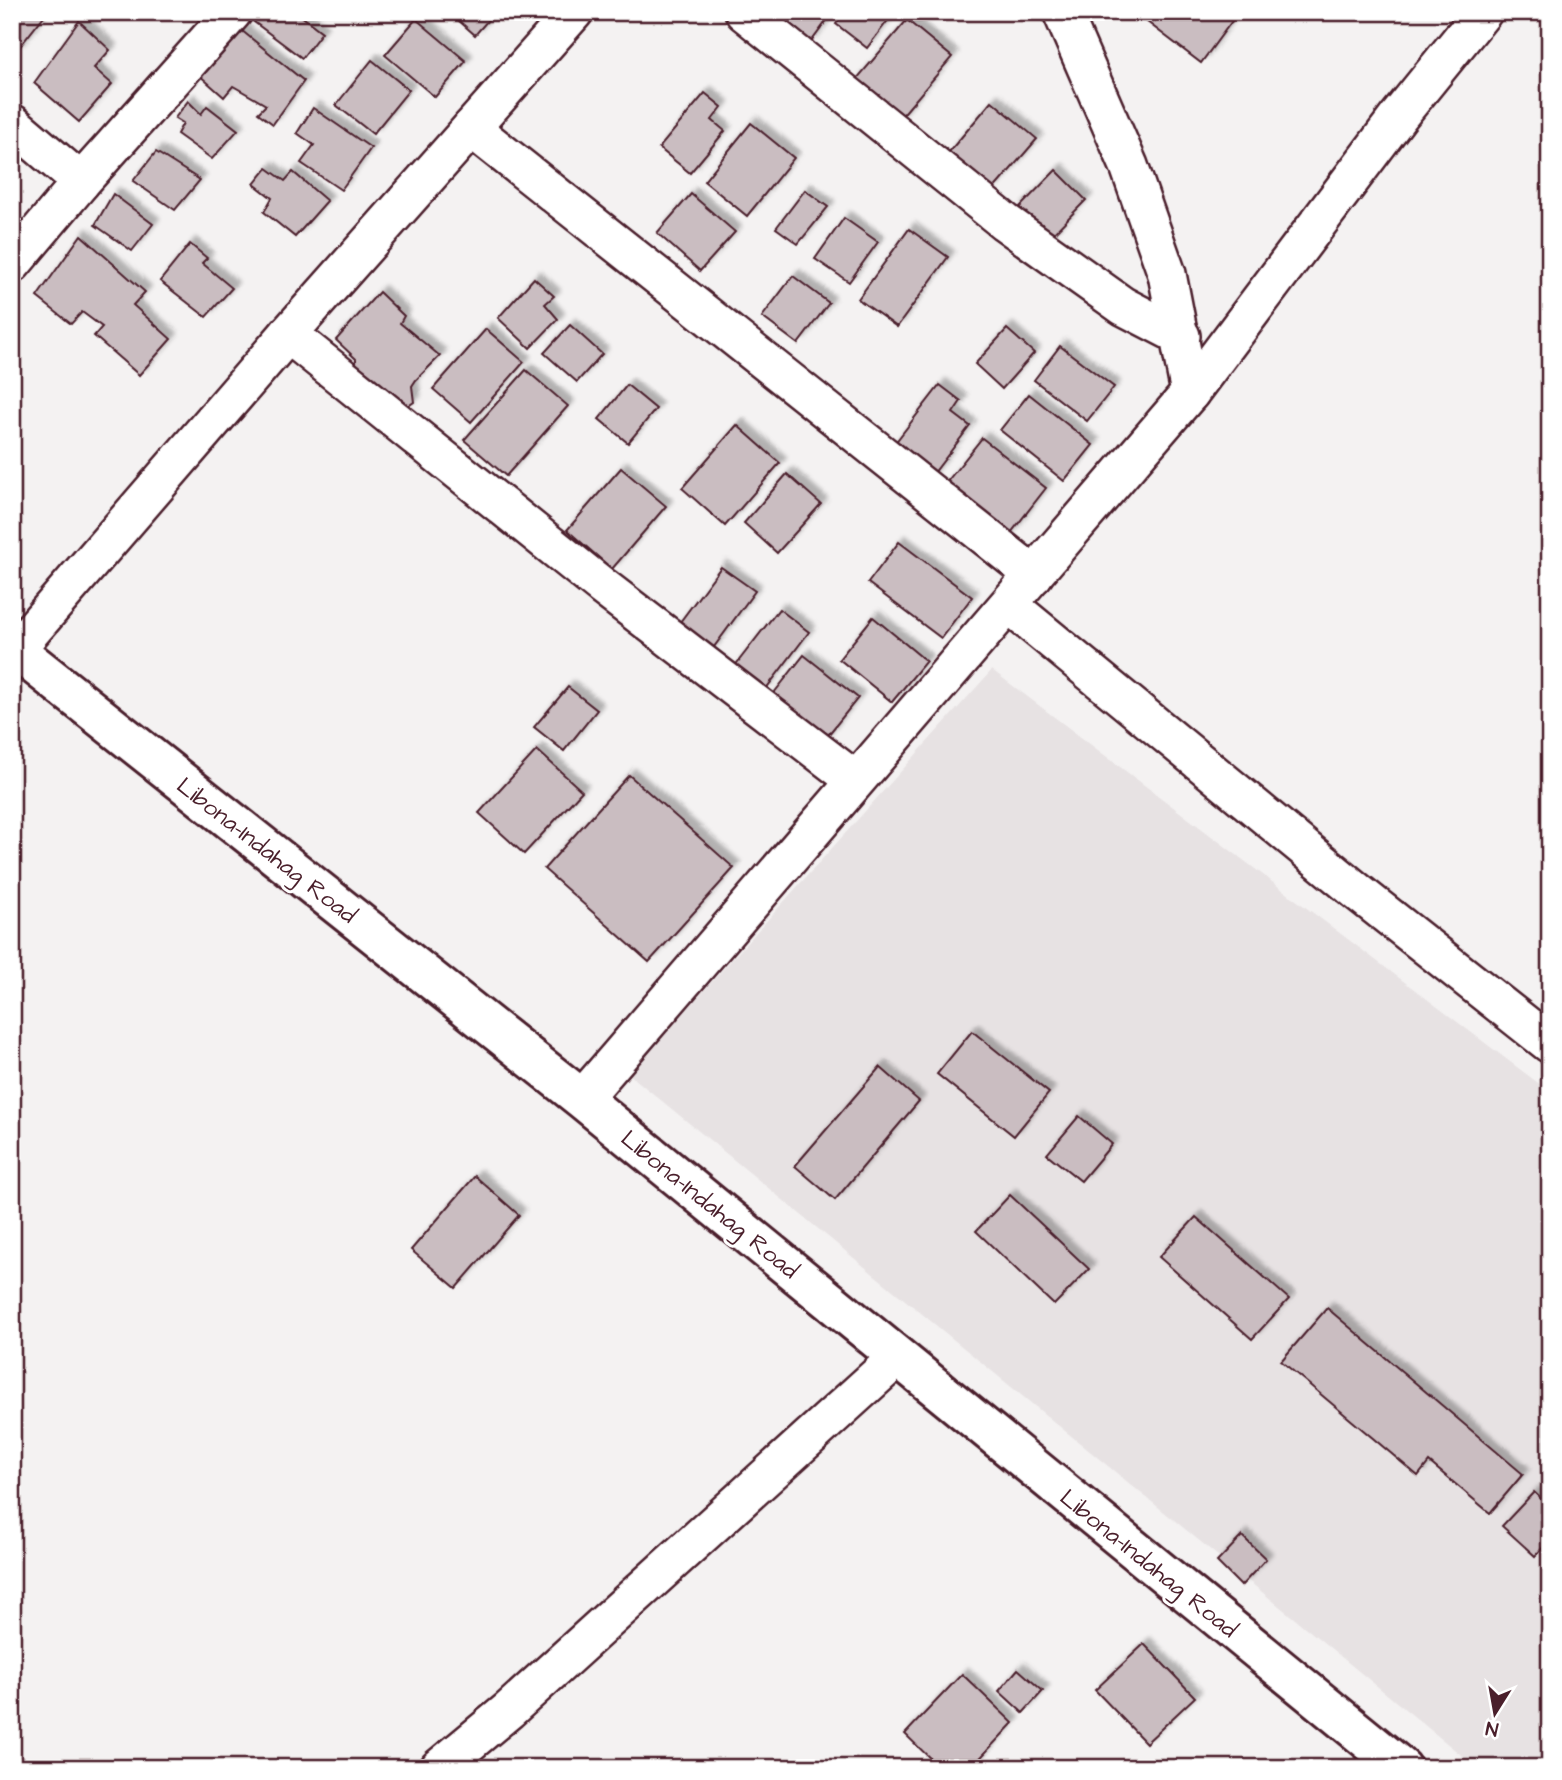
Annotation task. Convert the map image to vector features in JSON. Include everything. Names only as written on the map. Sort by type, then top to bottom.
[{"type":"main road","name":"Libona-Indahag Road","points":[[14,648],[582,1099],[1402,1768]]},
{"type":"street","points":[[12,264],[81,181],[233,12]]},
{"type":"street","points":[[14,648],[573,12]]},
{"type":"street","points":[[744,12],[1005,222],[1124,306],[1181,336]]},
{"type":"street","points":[[1062,12],[1129,166],[1167,274],[1181,336],[1189,393]]},
{"type":"street","points":[[582,1099],[1189,393],[1398,117],[1483,12]]},
{"type":"street","points":[[12,122],[81,181]]},
{"type":"street","points":[[471,128],[1034,575]]},
{"type":"street","points":[[288,334],[603,587],[855,780]]},
{"type":"street","points":[[1009,605],[1359,893],[1550,1044]]},
{"type":"street","points":[[439,1768],[509,1710],[898,1357]]},
{"type":"shaded area","points":[[992,670],[1550,1092],[1550,1768],[1477,1768],[629,1074]]},
{"type":"building","points":[[12,12],[47,12],[17,50],[12,46]]},
{"type":"building","points":[[261,12],[296,12],[322,32],[302,58],[254,22]]},
{"type":"building","points":[[449,12],[495,12],[475,35]]},
{"type":"building","points":[[781,12],[833,12],[811,42],[777,17]]},
{"type":"building","points":[[845,12],[879,12],[889,19],[867,48],[836,24]]},
{"type":"building","points":[[1134,12],[1234,12],[1237,14],[1201,63]]},
{"type":"building","points":[[416,19],[466,61],[435,97],[385,55]]},
{"type":"building","points":[[907,20],[952,57],[900,118],[855,81]]},
{"type":"building","points":[[79,21],[110,50],[94,68],[112,84],[79,122],[34,83]]},
{"type":"building","points":[[241,30],[304,81],[273,124],[258,113],[266,105],[233,86],[224,97],[198,74]]},
{"type":"building","points":[[372,60],[409,90],[373,134],[336,105]]},
{"type":"building","points":[[705,93],[722,107],[712,120],[725,131],[690,173],[659,148]]},
{"type":"building","points":[[188,101],[201,114],[207,106],[238,130],[212,159],[177,134],[183,123],[175,118]]},
{"type":"building","points":[[992,101],[1037,139],[992,191],[948,153]]},
{"type":"building","points":[[313,108],[371,148],[341,190],[301,163],[314,145],[297,133]]},
{"type":"building","points":[[751,123],[794,158],[747,216],[704,181]]},
{"type":"building","points":[[156,152],[200,180],[175,210],[133,181]]},
{"type":"building","points":[[267,168],[285,181],[293,172],[327,201],[295,237],[264,212],[272,198],[254,184]]},
{"type":"building","points":[[1056,170],[1086,200],[1047,240],[1016,211]]},
{"type":"building","points":[[805,190],[828,207],[798,244],[776,228]]},
{"type":"building","points":[[113,194],[153,224],[132,251],[95,225]]},
{"type":"building","points":[[691,194],[735,232],[700,271],[657,233]]},
{"type":"building","points":[[844,218],[878,242],[849,282],[815,259]]},
{"type":"building","points":[[909,229],[948,257],[897,327],[858,299]]},
{"type":"building","points":[[81,235],[145,292],[133,305],[171,339],[139,375],[94,336],[102,327],[82,312],[71,324],[37,297]]},
{"type":"building","points":[[190,244],[207,258],[202,263],[232,288],[206,317],[160,281]]},
{"type":"building","points":[[793,276],[829,303],[798,344],[762,317]]},
{"type":"building","points":[[534,278],[554,296],[545,304],[558,319],[530,348],[498,318]]},
{"type":"building","points":[[379,292],[404,316],[400,323],[440,356],[416,380],[412,386],[414,402],[401,411],[356,375],[356,359],[336,340]]},
{"type":"building","points":[[570,325],[602,354],[577,382],[544,353]]},
{"type":"building","points":[[486,329],[524,362],[471,422],[433,389]]},
{"type":"building","points":[[1007,329],[1034,353],[1002,389],[975,364]]},
{"type":"building","points":[[1060,346],[1114,387],[1087,421],[1034,380]]},
{"type":"building","points":[[526,370],[568,406],[506,476],[464,440]]},
{"type":"building","points":[[627,385],[656,409],[628,443],[599,419]]},
{"type":"building","points":[[940,385],[961,401],[953,413],[970,426],[927,482],[888,452]]},
{"type":"building","points":[[1029,394],[1093,445],[1064,481],[1000,430]]},
{"type":"building","points":[[737,425],[780,463],[725,526],[682,488]]},
{"type":"building","points":[[982,438],[1046,488],[1007,538],[942,488]]},
{"type":"building","points":[[621,468],[666,506],[612,569],[567,530]]},
{"type":"building","points":[[787,474],[821,504],[777,553],[744,523]]},
{"type":"building","points":[[899,542],[972,597],[941,638],[868,583]]},
{"type":"building","points":[[721,567],[755,591],[711,651],[677,626]]},
{"type":"building","points":[[779,609],[809,632],[765,690],[734,667]]},
{"type":"building","points":[[873,617],[926,661],[892,702],[839,659]]},
{"type":"building","points":[[804,655],[858,698],[824,740],[770,698]]},
{"type":"building","points":[[568,687],[597,710],[564,751],[534,727]]},
{"type":"building","points":[[537,750],[582,791],[524,854],[479,813]]},
{"type":"building","points":[[629,775],[734,868],[649,962],[544,869]]},
{"type":"building","points":[[972,1031],[1049,1093],[1014,1136],[937,1074]]},
{"type":"building","points":[[880,1067],[919,1101],[835,1200],[795,1166]]},
{"type":"building","points":[[1079,1116],[1112,1144],[1081,1181],[1047,1154]]},
{"type":"building","points":[[475,1176],[519,1215],[456,1288],[411,1250]]},
{"type":"building","points":[[1010,1195],[1089,1269],[1054,1305],[976,1231]]},
{"type":"building","points":[[1196,1217],[1289,1299],[1252,1339],[1159,1257]]},
{"type":"building","points":[[1327,1308],[1523,1474],[1490,1513],[1429,1462],[1418,1476],[1281,1361]]},
{"type":"building","points":[[1534,1492],[1550,1507],[1550,1540],[1535,1556],[1502,1526]]},
{"type":"building","points":[[1242,1536],[1266,1559],[1241,1586],[1217,1562]]},
{"type":"building","points":[[1144,1644],[1195,1697],[1146,1743],[1095,1690]]},
{"type":"building","points":[[1018,1669],[1043,1691],[1023,1713],[999,1691]]},
{"type":"building","points":[[962,1674],[1013,1723],[971,1768],[940,1768],[905,1734]]}]
